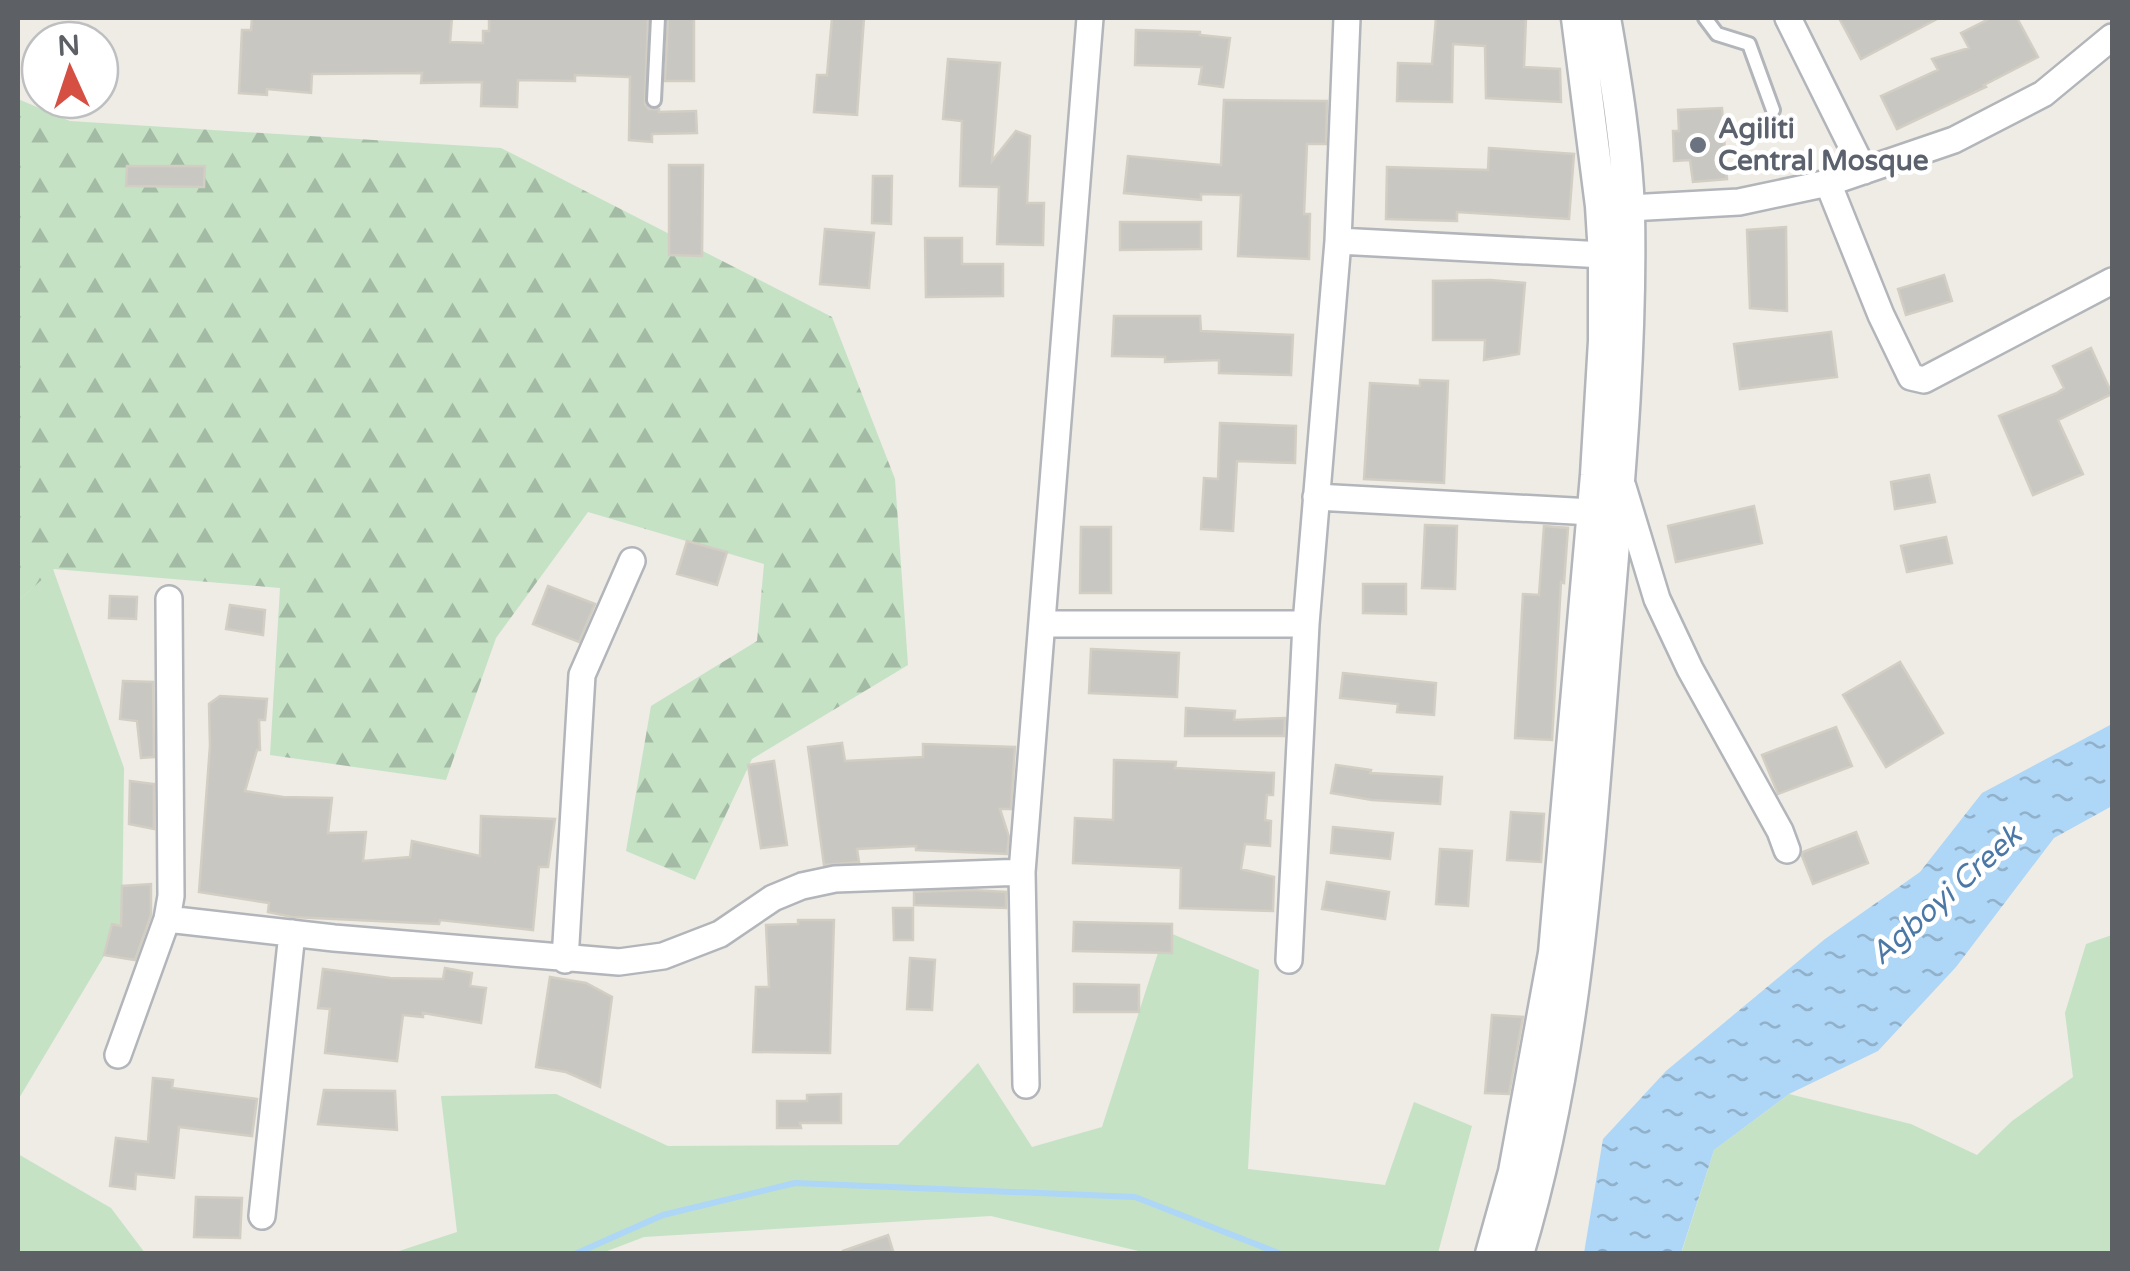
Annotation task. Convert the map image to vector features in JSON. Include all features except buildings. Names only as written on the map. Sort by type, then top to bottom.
[{"type":"street","points":[[1026,1084],[1022,872],[1090,18]]},
{"type":"street","points":[[1290,960],[1306,624],[1338,240],[1347,18]]},
{"type":"street","points":[[1518,1254],[1541,1176],[1554,953],[1604,341],[1601,206],[1577,18]]},
{"type":"street","points":[[1491,1254],[1514,1172],[1546,1082],[1582,928],[1629,313],[1628,208],[1604,18]]},
{"type":"street","points":[[1788,18],[1864,171]]},
{"type":"street","points":[[1628,208],[1739,202],[1828,183],[1954,140],[2043,94],[2112,37]]},
{"type":"street","points":[[1828,183],[1880,315],[1911,377],[1924,380],[2112,281]]},
{"type":"street","points":[[1338,240],[1604,255]]},
{"type":"street","points":[[1619,472],[1657,600],[1787,850]]},
{"type":"street","points":[[1316,497],[1592,512]]},
{"type":"street","points":[[565,960],[582,675],[632,561]]},
{"type":"street","points":[[118,1056],[167,919],[171,896],[169,599]]},
{"type":"street","points":[[1044,624],[1306,624]]},
{"type":"street","points":[[167,919],[565,960],[619,962],[664,956],[720,934],[773,898],[802,886],[834,879],[1022,872]]},
{"type":"street","points":[[262,1216],[292,933]]},
{"type":"lane","points":[[654,100],[658,18]]},
{"type":"lane","points":[[1705,18],[1717,34],[1749,44],[1773,110]]},
{"type":"green space","points":[[18,99],[20,120],[501,148],[832,317],[895,479],[908,665],[752,759],[695,880],[626,851],[651,706],[757,641],[764,564],[588,512],[496,638],[446,780],[270,755],[280,588],[54,569],[18,601]]},
{"type":"green space","points":[[53,569],[124,768],[122,926],[18,1100],[18,601]]},
{"type":"green space","points":[[1165,931],[1259,970],[1248,1169],[1385,1185],[1414,1102],[1472,1126],[1438,1253],[1147,1253],[991,1216],[644,1237],[602,1253],[390,1254],[457,1232],[441,1096],[556,1094],[668,1146],[898,1145],[978,1063],[1032,1147],[1102,1127]]},
{"type":"green space","points":[[2112,935],[2112,1253],[1681,1254],[1714,1150],[1789,1094],[1911,1124],[1977,1155],[2012,1121],[2073,1077],[2065,1013],[2086,944]]},
{"type":"green space","points":[[18,1154],[111,1208],[145,1253],[18,1253]]},
{"type":"water","name":"Agboyi Creek","points":[[2112,724],[2112,806],[2054,838],[1956,967],[1878,1051],[1789,1094],[1714,1150],[1681,1253],[1584,1253],[1603,1139],[1666,1071],[1825,939],[1920,872],[1982,793]]},
{"type":"waterway","points":[[575,1254],[663,1215],[795,1183],[1135,1197],[1281,1254]]},
{"type":"place","name":"Agiliti Central Mosque","points":[[1698,145]]}]
